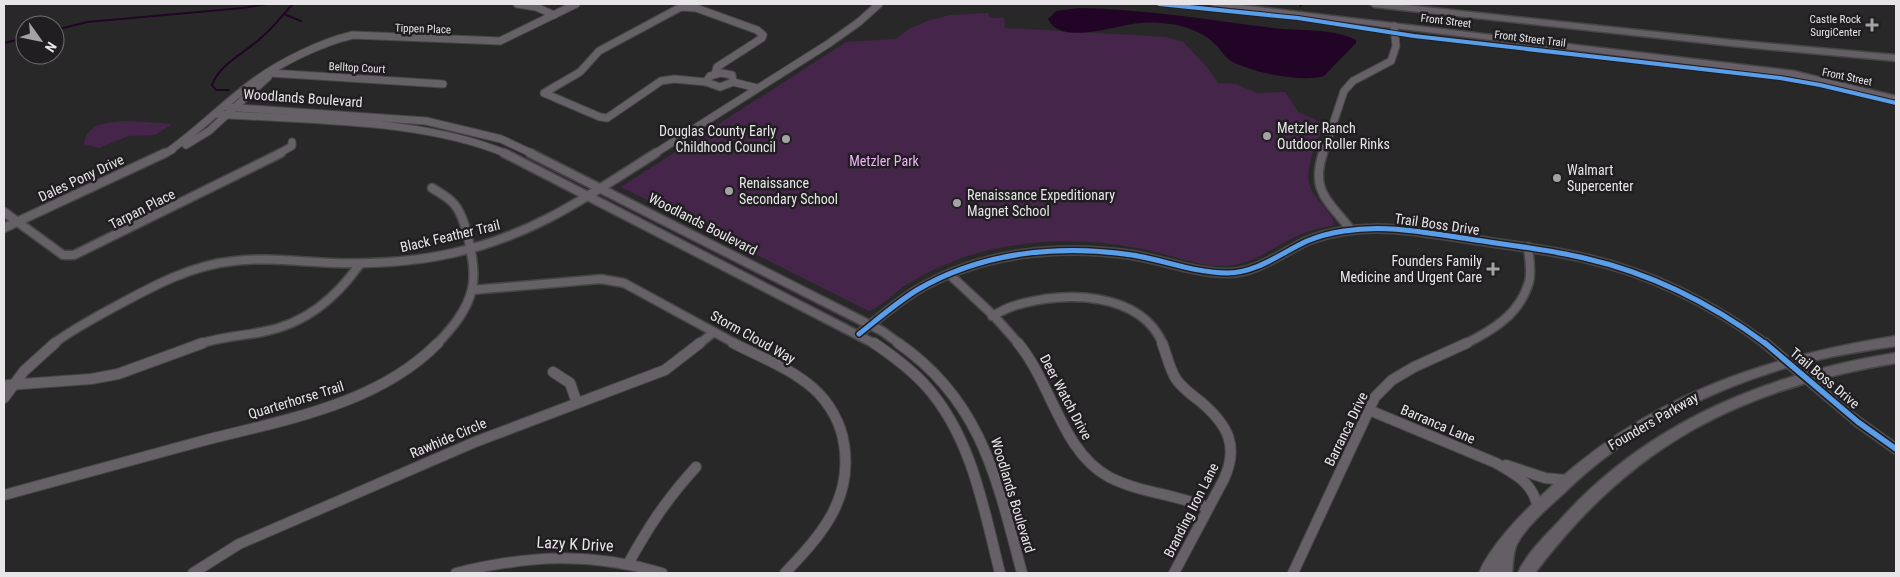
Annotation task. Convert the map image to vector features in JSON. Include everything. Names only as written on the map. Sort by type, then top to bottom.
[{"type":"highway","points":[[1374,4],[1732,43],[1896,58]]},
{"type":"highway","points":[[1441,4],[1671,29],[1896,50]]},
{"type":"highway","name":"Founders Parkway","points":[[1487,573],[1538,508],[1566,480],[1614,441],[1665,410],[1725,383],[1790,362],[1834,350],[1896,341]]},
{"type":"highway","name":"Founders Parkway","points":[[1526,573],[1553,537],[1602,486],[1648,451],[1686,426],[1720,409],[1806,376],[1896,358]]},
{"type":"highway","points":[[1504,573],[1508,544]]},
{"type":"main road","name":"Front Street","points":[[1214,4],[1819,76],[1896,93]]},
{"type":"main road","name":"Front Street","points":[[1794,74],[1896,99]]},
{"type":"street","points":[[517,4],[532,6],[554,14]]},
{"type":"street","name":"Tippen Place","points":[[226,111],[256,80],[293,59],[346,36],[497,41],[507,38],[576,4]]},
{"type":"street","name":"Black Feather Trail","points":[[4,398],[8,386],[35,358],[65,335],[150,287],[180,274],[222,262],[244,260],[360,264],[406,261],[469,248],[535,227],[601,188],[855,25],[878,4]]},
{"type":"street","points":[[715,74],[717,67],[762,38],[762,35],[757,30],[691,5],[677,8],[604,48],[594,55],[580,72],[544,92],[600,117],[607,118],[661,81],[674,79],[706,82],[712,86],[721,87],[733,82],[757,88]]},
{"type":"street","points":[[1351,230],[1320,189],[1318,169],[1344,91],[1353,81],[1391,60],[1396,46],[1394,26]]},
{"type":"street","name":"Tippen Place","points":[[235,108],[270,73]]},
{"type":"street","name":"Belltop Court","points":[[270,73],[443,84]]},
{"type":"street","points":[[706,82],[708,78],[715,74],[729,74],[734,77],[733,82]]},
{"type":"street","name":"Dales Pony Drive","points":[[4,228],[197,139],[226,111],[235,108]]},
{"type":"street","name":"Woodlands Boulevard","points":[[235,108],[403,119],[456,127],[515,146],[601,188],[898,341],[922,359],[944,380],[964,407],[976,428],[989,457],[1022,573]]},
{"type":"street","name":"Woodlands Boulevard","points":[[216,114],[226,111],[383,125],[447,134],[504,152],[859,334],[888,352],[908,368],[927,387],[949,415],[970,460],[1000,573]]},
{"type":"street","name":"Dales Pony Drive","points":[[168,152],[216,114]]},
{"type":"street","name":"Tarpan Place","points":[[4,212],[60,254],[66,256],[77,254],[285,151],[292,146],[292,142]]},
{"type":"street","name":"Quarterhorse Trail","points":[[4,495],[330,407],[355,397],[396,375],[424,355],[455,322],[472,290],[473,265],[458,207],[449,198],[432,188]]},
{"type":"street","name":"Trail Boss Drive","points":[[859,334],[910,295],[950,274],[987,260],[1010,255],[1074,251],[1122,254],[1154,259],[1207,272],[1238,273],[1259,267],[1308,240],[1321,236],[1351,230],[1375,228],[1402,229],[1528,248],[1599,262],[1650,279],[1722,314],[1751,332],[1790,362],[1861,423],[1896,449]]},
{"type":"street","name":"Barranca Drive","points":[[1293,573],[1369,410],[1382,388],[1399,374],[1424,360],[1484,334],[1510,314],[1519,303],[1529,280],[1528,248]]},
{"type":"street","points":[[8,386],[105,376],[133,369],[212,340],[272,330],[296,321],[322,307],[345,286],[360,264]]},
{"type":"street","name":"Deer Watch Drive","points":[[950,274],[1033,361],[1074,445],[1094,467],[1119,482],[1137,488],[1186,498],[1208,508]]},
{"type":"street","name":"Storm Cloud Way","points":[[472,290],[582,280],[612,280],[634,288],[714,332],[806,383],[820,395],[840,427],[845,446],[847,467],[840,501],[820,535],[785,573]]},
{"type":"street","name":"Branding Iron Lane","points":[[992,316],[1018,304],[1077,297],[1092,298],[1118,305],[1140,317],[1150,326],[1158,336],[1174,376],[1220,420],[1230,438],[1230,461],[1227,474],[1174,573]]},
{"type":"street","name":"Rawhide Circle","points":[[193,573],[230,549],[260,534],[475,442],[666,370],[714,332]]},
{"type":"street","points":[[553,372],[563,376],[570,383],[577,403]]},
{"type":"street","name":"Barranca Lane","points":[[1369,410],[1496,463],[1545,478],[1566,480]]},
{"type":"street","name":"Barranca Lane","points":[[1496,463],[1530,484],[1535,492],[1538,508]]},
{"type":"street","points":[[628,564],[652,521],[670,496],[696,467]]},
{"type":"street","name":"Lazy K Drive","points":[[456,573],[492,564],[533,558],[569,557],[628,564],[662,573]]},
{"type":"green space","name":"Metzler Park","points":[[988,13],[989,18],[1004,18],[1005,28],[1166,37],[1183,42],[1206,66],[1218,83],[1236,84],[1257,93],[1285,92],[1298,112],[1324,124],[1311,158],[1308,175],[1314,195],[1333,219],[1334,225],[1301,234],[1251,260],[1225,266],[1205,265],[1127,246],[1088,242],[1028,243],[1009,246],[967,256],[946,264],[906,285],[883,303],[869,311],[621,187],[846,42],[896,39],[909,29],[930,20],[951,15]]},
{"type":"green space","points":[[128,121],[172,124],[155,135],[128,136],[99,148],[84,144],[86,137],[95,127],[107,123]]},
{"type":"shaded area","points":[[1079,8],[1152,13],[1273,28],[1338,33],[1356,40],[1356,43],[1324,76],[1314,78],[1290,77],[1250,69],[1231,61],[1208,38],[1178,25],[1160,23],[1131,24],[1077,33],[1064,32],[1055,27],[1048,19],[1056,11]]},
{"type":"waterway","points":[[65,28],[87,22],[243,8],[267,4]]},
{"type":"waterway","points":[[229,90],[216,90],[212,85],[221,70],[257,42],[293,4]]},
{"type":"waterway","points":[[284,14],[301,21]]},
{"type":"waterway","points":[[4,43],[15,40]]},
{"type":"cycle path","name":"Front Street Trail","points":[[1159,4],[1298,18],[1414,36],[1780,78],[1820,85],[1896,103]]},
{"type":"cycle path","points":[[859,334],[901,301],[928,284],[951,273],[1001,257],[1054,251],[1106,252],[1144,257],[1191,269],[1227,273],[1258,267],[1305,242],[1327,234],[1366,228],[1404,229],[1526,247],[1585,258],[1628,271],[1691,297],[1712,308],[1769,346],[1858,422],[1896,449]]},
{"type":"place","name":"Castle Rock SurgiCenter","points":[[1872,25]]},
{"type":"place","name":"Metzler Ranch Outdoor Roller Rinks","points":[[1267,136]]},
{"type":"place","name":"Douglas County Early Childhood Council","points":[[786,139]]},
{"type":"place","name":"Walmart Supercenter","points":[[1557,178]]},
{"type":"place","name":"Renaissance Secondary School","points":[[729,191]]},
{"type":"place","name":"Renaissance Expeditionary Magnet School","points":[[957,203]]},
{"type":"place","name":"Founders Family Medicine and Urgent Care","points":[[1493,269]]}]
